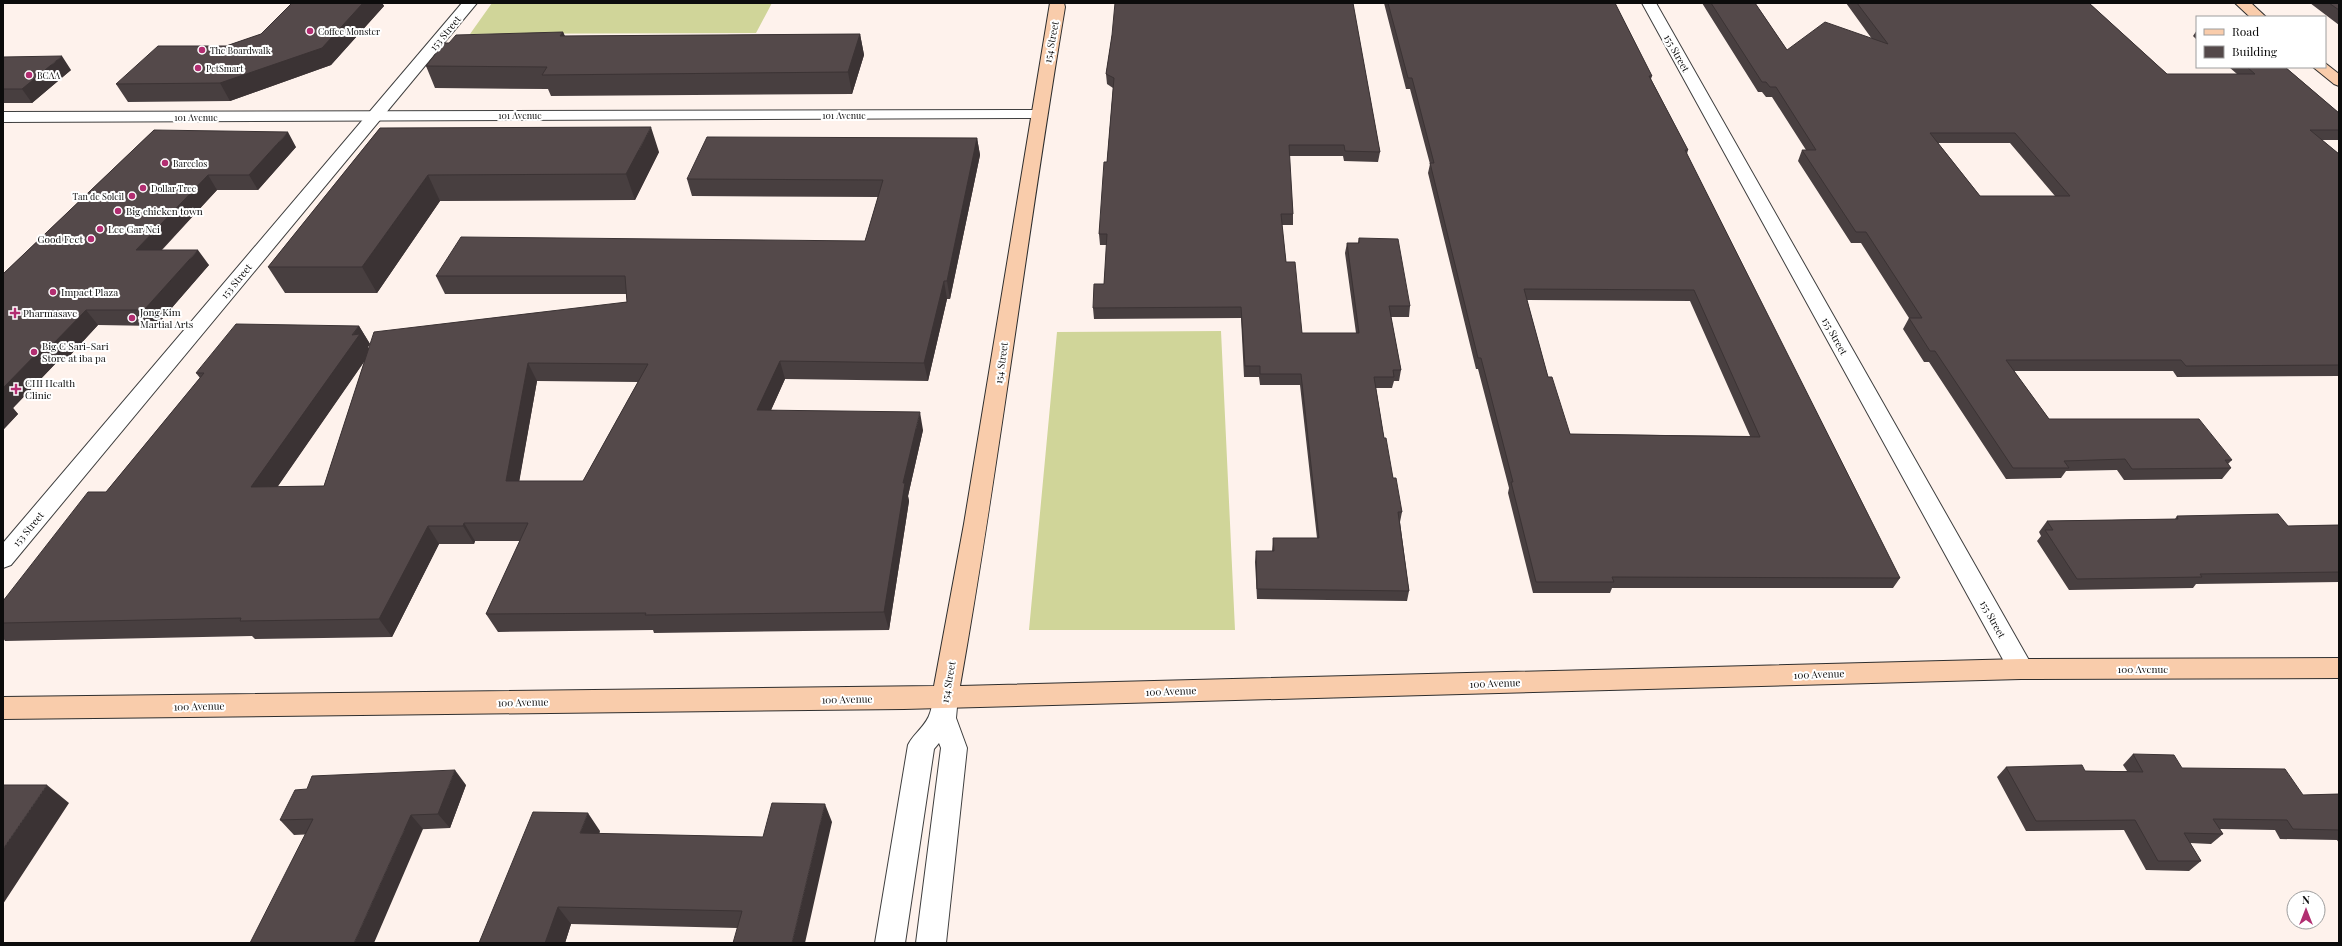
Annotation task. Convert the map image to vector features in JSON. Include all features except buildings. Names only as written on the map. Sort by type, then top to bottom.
[{"type":"main road","points":[[2242,3],[2259,16]]},
{"type":"main road","name":"154 Street","points":[[944,707],[959,625],[995,402],[1038,115],[1058,4]]},
{"type":"main road","points":[[2322,68],[2339,81]]},
{"type":"main road","name":"100 Avenue","points":[[3,708],[944,707],[2021,669],[2339,668]]},
{"type":"street","name":"153 Street","points":[[3,559],[470,3]]},
{"type":"street","name":"155 Street","points":[[1649,3],[2021,669]]},
{"type":"street","name":"101 Avenue","points":[[3,117],[1038,115]]},
{"type":"street","name":"154 Street","points":[[890,943],[921,745],[944,707]]},
{"type":"street","points":[[930,943],[954,748],[944,707]]},
{"type":"green space","points":[[492,3],[772,3],[756,33],[470,34]]},
{"type":"green space","points":[[1221,331],[1235,630],[1029,630],[1057,332]]},
{"type":"place","name":"Coffee Monster","points":[[310,31]]},
{"type":"place","name":"The Boardwalk","points":[[202,50]]},
{"type":"place","name":"PetSmart","points":[[198,68]]},
{"type":"place","name":"BCAA","points":[[29,75]]},
{"type":"place","name":"Barcelos","points":[[165,163]]},
{"type":"place","name":"Dollar Tree","points":[[143,188]]},
{"type":"place","name":"Tan de Soleil","points":[[132,196]]},
{"type":"place","name":"Big chicken town","points":[[118,211]]},
{"type":"place","name":"Lee Gar Nei","points":[[100,229]]},
{"type":"place","name":"Good Feet","points":[[91,239]]},
{"type":"place","name":"Impact Plaza","points":[[53,292]]},
{"type":"place","name":"Pharmasave","points":[[15,313]]},
{"type":"place","name":"Jong Kim Martial Arts","points":[[132,318]]},
{"type":"place","name":"Big C Sari-Sari Store at iba pa","points":[[34,352]]},
{"type":"place","name":"CHI Health Clinic","points":[[16,389]]}]
